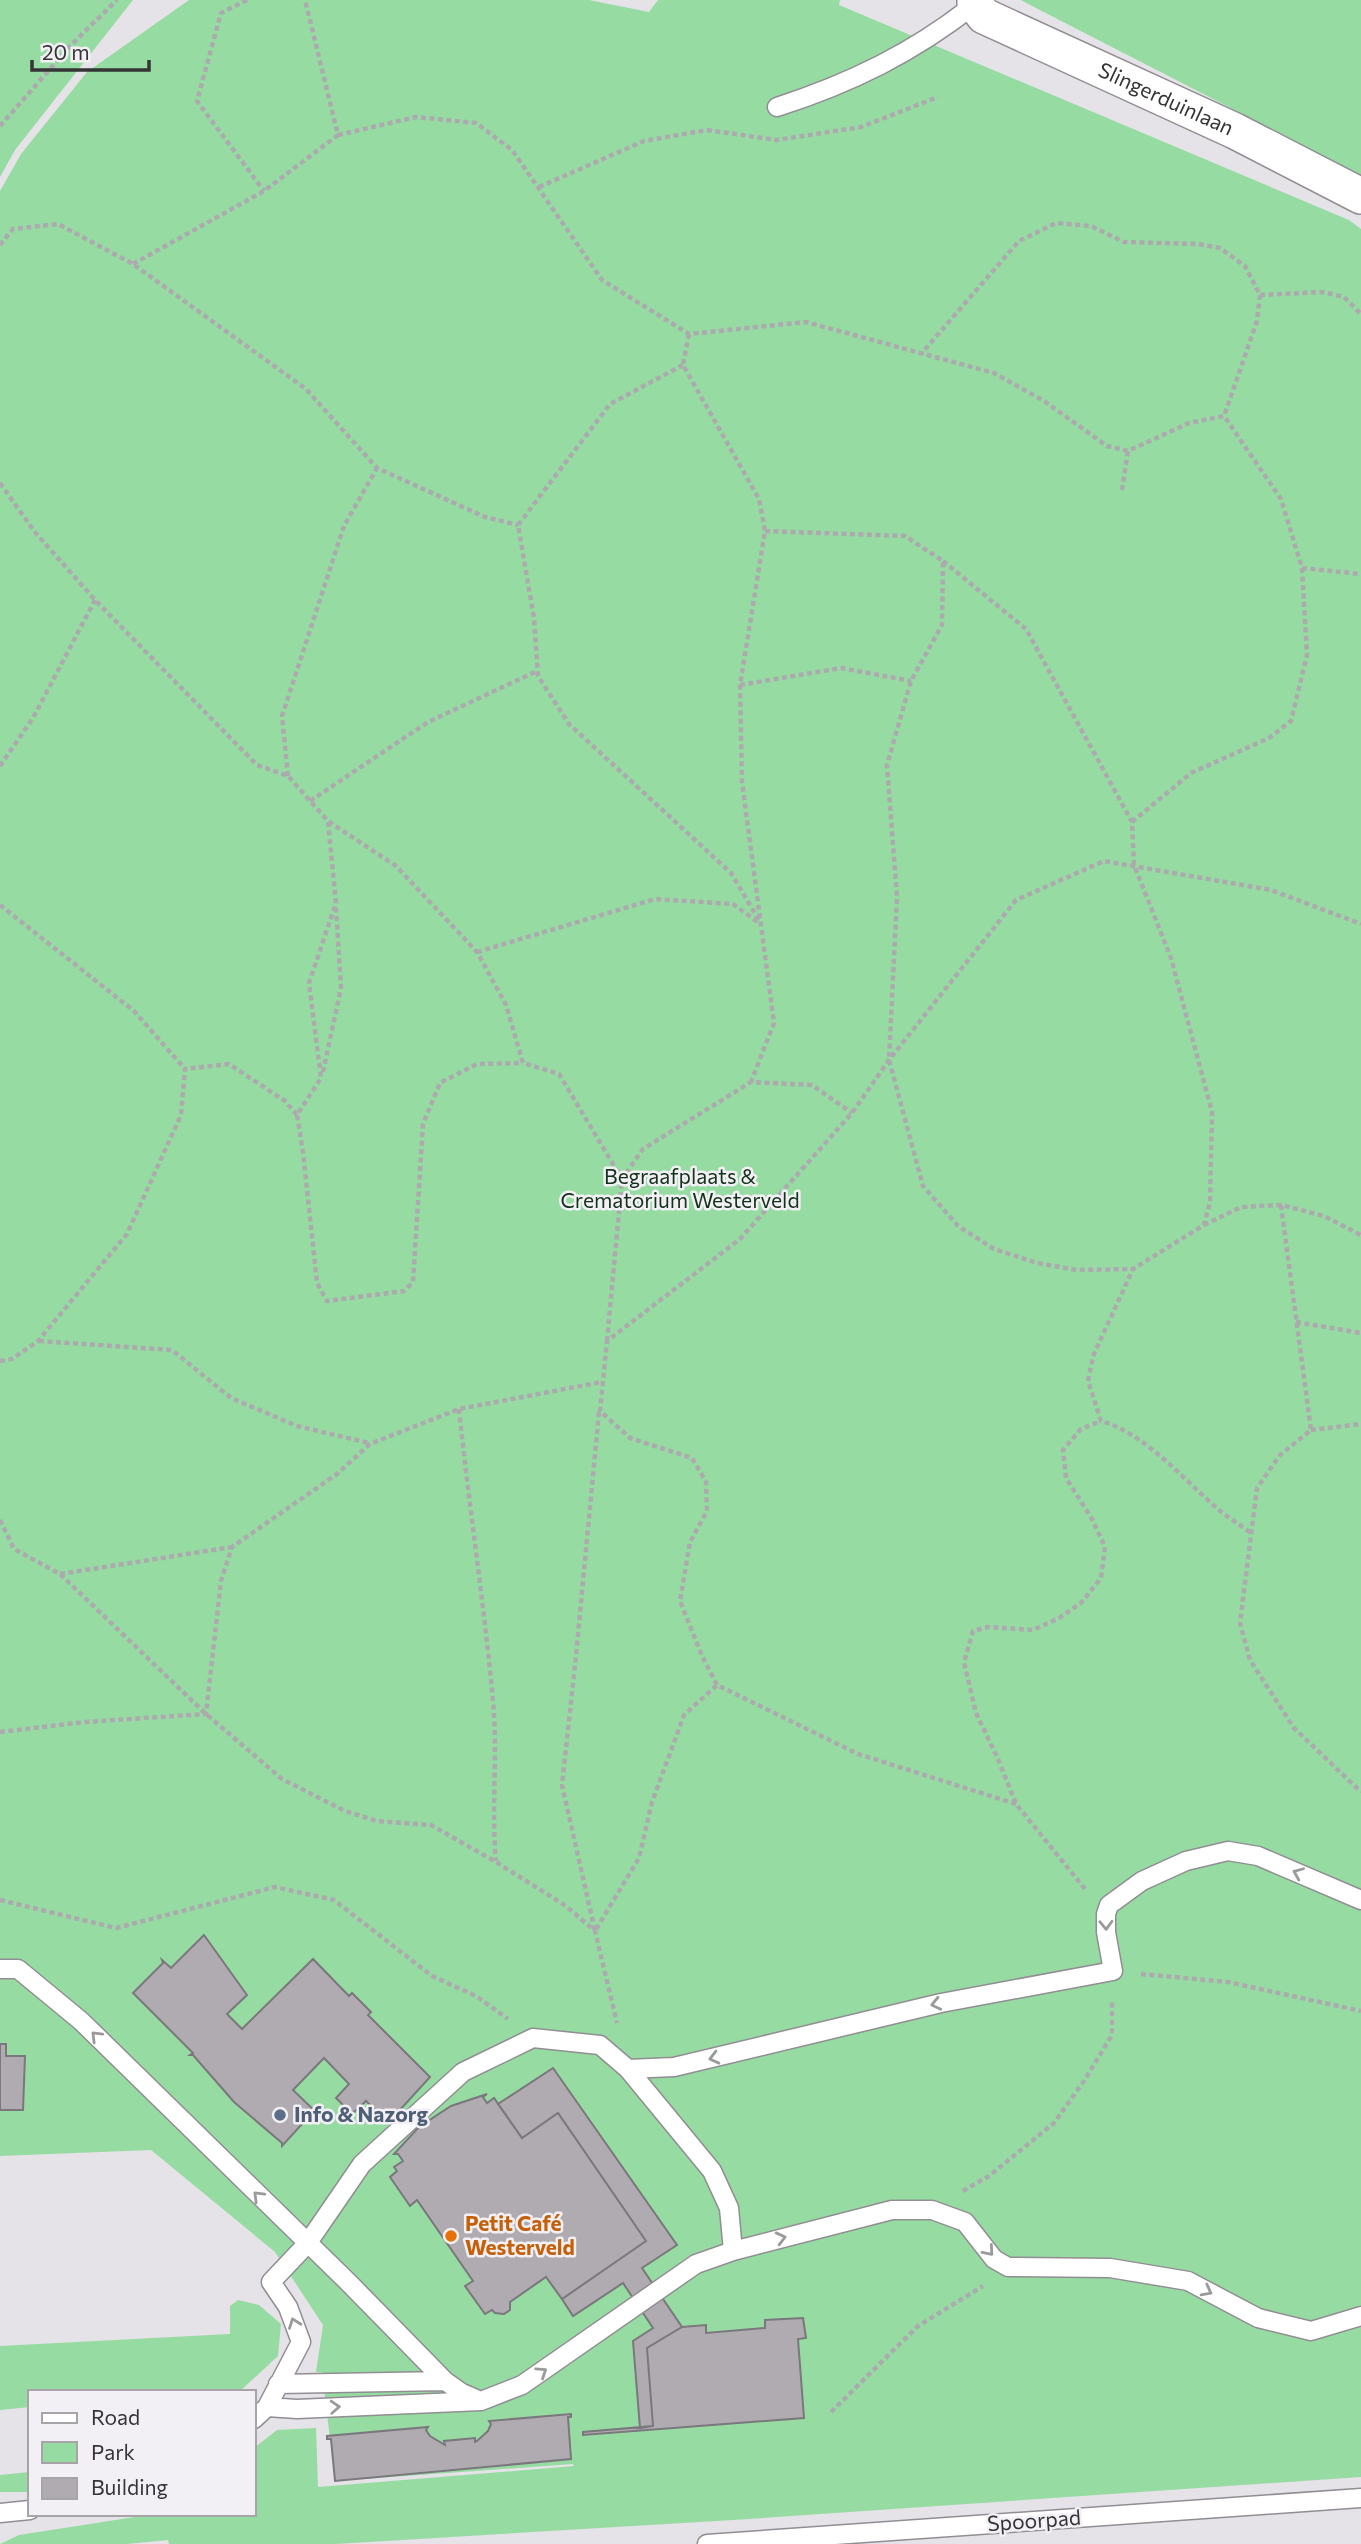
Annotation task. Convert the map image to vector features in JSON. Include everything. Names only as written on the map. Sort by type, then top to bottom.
[{"type":"street","name":"Slingerduinlaan","points":[[975,2],[984,16],[1235,131],[1361,196]]},
{"type":"lane","points":[[777,107],[828,91],[902,56],[943,29],[975,2]]},
{"type":"lane","points":[[628,2069],[674,2067],[941,2003],[1113,1971],[1106,1932],[1109,1905],[1142,1881],[1186,1861],[1228,1851],[1258,1856],[1361,1900]]},
{"type":"lane","points":[[0,1969],[18,1969],[80,2021],[445,2381],[462,2393],[481,2400]]},
{"type":"lane","points":[[260,2413],[301,2342],[288,2307],[271,2282],[307,2244],[362,2164],[463,2072],[533,2038],[600,2045],[628,2069],[712,2171],[729,2208],[733,2251]]},
{"type":"lane","points":[[260,2413],[481,2400],[522,2385],[696,2264],[733,2251],[892,2210],[932,2210],[965,2222],[994,2259],[1008,2267],[1110,2268],[1188,2281],[1258,2318],[1311,2331],[1361,2316]]},
{"type":"lane","points":[[278,2384],[445,2381]]},
{"type":"lane","name":"Spoorpad","points":[[707,2544],[1361,2498]]},
{"type":"lane","points":[[0,2514],[28,2510]]},
{"type":"path","points":[[0,126],[72,44],[117,0]]},
{"type":"path","points":[[247,0],[221,13],[197,101],[264,191]]},
{"type":"path","points":[[304,0],[338,135]]},
{"type":"path","points":[[539,187],[645,141],[707,130],[777,140],[861,127],[938,97]]},
{"type":"path","points":[[133,264],[264,191],[338,135],[416,117],[476,123],[512,150],[602,280],[689,334],[806,322],[994,373],[1044,401],[1107,446],[1128,451],[1189,423],[1224,416]]},
{"type":"path","points":[[921,354],[1019,242],[1056,223],[1091,226],[1124,242],[1198,244],[1220,248],[1245,266],[1260,295],[1257,321],[1224,416]]},
{"type":"path","points":[[0,245],[13,229],[58,224],[133,264],[306,389],[377,468],[485,517],[518,525]]},
{"type":"path","points":[[1260,295],[1322,292],[1344,297],[1361,314]]},
{"type":"path","points":[[689,334],[683,365],[758,499],[765,531],[740,685],[741,782],[763,926],[774,1023],[751,1082]]},
{"type":"path","points":[[683,365],[610,404],[518,525],[534,618],[537,671],[569,724],[731,873],[763,926]]},
{"type":"path","points":[[1132,822],[1191,773],[1269,738],[1291,721],[1307,655],[1302,568],[1281,499],[1224,416]]},
{"type":"path","points":[[1122,490],[1128,451]]},
{"type":"path","points":[[288,776],[282,716],[344,526],[377,468]]},
{"type":"path","points":[[0,486],[34,531],[94,600],[257,765],[288,776],[328,821],[396,866],[477,952],[506,1005],[523,1063]]},
{"type":"path","points":[[765,531],[905,536],[943,561],[1026,629],[1132,822],[1134,865],[1171,958],[1212,1112],[1210,1202],[1205,1225]]},
{"type":"path","points":[[943,561],[942,625],[911,681],[887,765],[897,897],[889,1060],[923,1186],[958,1226],[994,1249],[1037,1263],[1077,1270],[1133,1269],[1205,1225],[1241,1207],[1281,1205],[1324,1216],[1361,1236]]},
{"type":"path","points":[[1302,568],[1361,574]]},
{"type":"path","points":[[0,766],[33,718],[94,600]]},
{"type":"path","points":[[740,685],[841,667],[911,681]]},
{"type":"path","points":[[310,801],[428,722],[537,671]]},
{"type":"path","points":[[297,1115],[321,1078],[341,988],[328,821]]},
{"type":"path","points":[[607,1341],[740,1239],[852,1113],[889,1060],[1016,900],[1104,861],[1271,890],[1361,924]]},
{"type":"path","points":[[477,952],[655,899],[733,904],[763,926]]},
{"type":"path","points":[[321,1078],[309,984],[336,903]]},
{"type":"path","points":[[0,905],[134,1011],[185,1069],[181,1115],[127,1234],[38,1341],[12,1359],[0,1361]]},
{"type":"path","points":[[185,1069],[229,1064],[285,1101],[297,1115],[317,1283],[327,1301],[404,1291],[413,1282],[423,1124],[440,1083],[477,1064],[523,1063],[559,1074],[622,1179]]},
{"type":"path","points":[[628,2069],[562,1785],[622,1179],[643,1149],[751,1082],[812,1085],[852,1113]]},
{"type":"path","points":[[1281,1205],[1311,1430]]},
{"type":"path","points":[[1101,1421],[1088,1381],[1093,1356],[1133,1269]]},
{"type":"path","points":[[1296,1322],[1361,1333]]},
{"type":"path","points":[[38,1341],[172,1350],[230,1398],[297,1426],[370,1444]]},
{"type":"path","points":[[60,1574],[232,1548],[337,1474],[370,1444],[459,1409],[602,1382]]},
{"type":"path","points":[[459,1409],[493,1702],[496,1784],[493,1829],[496,1861]]},
{"type":"path","points":[[600,1411],[630,1438],[692,1458],[706,1482],[707,1511],[690,1542],[680,1601],[717,1685],[858,1754],[1016,1804]]},
{"type":"path","points":[[1106,1914],[1016,1804],[976,1713],[964,1662],[973,1631],[988,1627],[1033,1630],[1059,1618],[1081,1603],[1101,1578],[1105,1547],[1092,1519],[1066,1478],[1063,1450],[1081,1429],[1101,1421],[1119,1426],[1251,1533]]},
{"type":"path","points":[[1361,1424],[1311,1430],[1280,1455],[1257,1488],[1240,1623],[1250,1660],[1294,1728],[1361,1792]]},
{"type":"path","points":[[0,1520],[14,1549],[60,1574],[206,1714],[282,1779],[345,1811],[377,1821],[431,1825],[496,1861],[566,1906],[595,1931]]},
{"type":"path","points":[[206,1714],[221,1581],[232,1548]]},
{"type":"path","points":[[595,1931],[639,1858],[652,1802],[684,1715],[717,1685]]},
{"type":"path","points":[[0,1732],[85,1722],[206,1714]]},
{"type":"path","points":[[0,1900],[116,1928],[275,1887],[334,1900],[432,1976],[477,1996],[533,2038]]},
{"type":"path","points":[[932,2210],[989,2176],[1054,2123],[1112,2035],[1113,1971],[1228,1982],[1361,2011]]},
{"type":"path","points":[[831,2412],[918,2326],[1000,2276],[1008,2267]]},
{"type":"green space","points":[[0,0],[133,0],[15,150],[0,177]]},
{"type":"green space","name":"Begraafplaats & Crematorium Westerveld","points":[[189,0],[589,0],[649,12],[658,0],[840,0],[839,5],[1349,220],[1361,229],[1361,2477],[336,2544],[169,2544],[168,2540],[127,2544],[0,2544],[19,2535],[141,2516],[256,2516],[256,2446],[277,2430],[316,2428],[318,2487],[574,2466],[335,2481],[322,2372],[316,2372],[323,2325],[275,2252],[151,2150],[0,2156],[0,191],[21,154],[87,72]]},
{"type":"green space","points":[[1021,0],[1361,0],[1361,175],[1034,7]]},
{"type":"green space","points":[[238,2300],[259,2305],[281,2324],[278,2356],[241,2390],[28,2390],[28,2407],[0,2410],[0,2346],[230,2334],[230,2306]]},
{"type":"green space","points":[[28,2472],[28,2492],[0,2492],[0,2475]]},
{"type":"building","points":[[204,1935],[247,1995],[227,2014],[242,2029],[313,1959],[349,1996],[352,1993],[371,2012],[368,2015],[430,2077],[388,2123],[366,2101],[352,2114],[336,2098],[349,2084],[324,2058],[293,2090],[318,2114],[316,2116],[313,2112],[282,2146],[282,2143],[234,2102],[193,2055],[190,2055],[193,2053],[133,1993],[163,1963],[162,1960],[171,1968]]},
{"type":"building","points":[[0,2044],[6,2044],[6,2056],[25,2056],[23,2110],[0,2110]]},
{"type":"building","points":[[553,2068],[677,2245],[642,2268],[682,2327],[647,2348],[653,2426],[640,2428],[633,2341],[653,2328],[623,2283],[573,2316],[562,2299],[646,2241],[558,2113],[522,2138],[498,2104]]},
{"type":"building","points":[[487,2094],[483,2097],[487,2103],[494,2098],[522,2138],[558,2113],[646,2241],[562,2299],[546,2277],[510,2302],[510,2310],[504,2314],[492,2310],[485,2314],[465,2286],[473,2281],[417,2200],[410,2206],[390,2177],[397,2171],[394,2167],[403,2161],[398,2154],[394,2154],[419,2127],[451,2106]]},
{"type":"building","points":[[803,2318],[806,2338],[798,2339],[804,2418],[583,2435],[583,2432],[653,2426],[647,2348],[682,2327],[706,2325],[706,2333],[765,2328],[765,2320]]},
{"type":"building","points":[[571,2414],[571,2417],[568,2417],[571,2459],[335,2481],[331,2439],[327,2439],[327,2436],[428,2427],[426,2430],[430,2436],[445,2445],[444,2441],[475,2438],[475,2442],[477,2441],[488,2431],[491,2424],[489,2421]]},
{"type":"place","name":"Info & Nazorg","points":[[280,2115]]},
{"type":"place","name":"Petit Café Westerveld","points":[[451,2236]]}]
